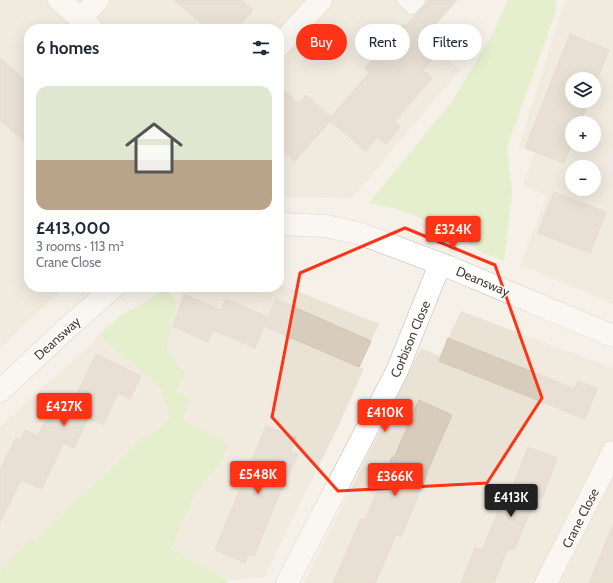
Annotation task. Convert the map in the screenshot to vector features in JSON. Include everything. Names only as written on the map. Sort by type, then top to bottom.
[{"type":"street","points":[[58,0],[86,24],[98,0]]},
{"type":"street","points":[[284,41],[321,0]]},
{"type":"street","name":"Deansway","points":[[284,224],[326,226],[395,246],[613,336]]},
{"type":"street","name":"Corbison Close","points":[[287,583],[397,371],[440,264]]},
{"type":"street","name":"Deansway","points":[[0,391],[66,329],[108,292]]},
{"type":"street","name":"Crane Close","points":[[546,583],[613,452]]},
{"type":"lane","points":[[403,0],[412,8],[419,0]]},
{"type":"highlighted area","points":[[405,228],[495,265],[542,398],[487,483],[338,491],[272,417],[300,273]]},
{"type":"shaded area","points":[[0,0],[457,0],[436,24],[418,24],[418,60],[449,60],[460,70],[352,198],[284,197],[284,24],[24,24],[24,292],[60,292],[0,348]]},
{"type":"shaded area","points":[[565,0],[613,0],[613,304],[520,265],[547,196],[523,185],[535,152],[519,147]]},
{"type":"shaded area","points":[[613,151],[613,174],[604,171]]},
{"type":"shaded area","points":[[284,286],[379,324],[359,367],[364,368],[339,425],[264,577],[228,580],[170,549],[196,492],[220,463],[184,421],[167,349],[168,336],[172,326],[177,301],[183,292],[284,292]]},
{"type":"shaded area","points":[[461,311],[613,368],[613,583],[304,583],[421,348],[440,356]]},
{"type":"shaded area","points":[[99,335],[160,388],[171,416],[161,428],[143,438],[35,540],[29,539],[0,570],[0,427]]},
{"type":"green space","points":[[508,0],[556,0],[555,14],[507,147],[512,191],[504,261],[479,251],[451,229],[396,209],[369,203],[452,101],[477,60],[482,60],[482,52],[491,37]]},
{"type":"green space","points":[[162,292],[168,292],[177,301],[167,349],[184,373],[177,391],[189,400],[184,421],[228,443],[220,463],[196,492],[171,549],[228,580],[226,583],[0,583],[0,570],[29,539],[35,540],[143,438],[161,428],[170,416],[160,388],[99,335],[120,316]]},
{"type":"building","points":[[175,0],[241,0],[253,10],[240,24],[201,24]]},
{"type":"building","points":[[429,0],[457,0],[435,24],[418,24],[418,60],[432,60],[423,70],[432,78],[394,122],[400,127],[386,144],[377,137],[366,151],[330,121],[295,161],[284,151],[284,90],[299,104],[306,95],[331,117],[369,73],[365,68],[372,60],[410,60],[410,24],[408,24]]},
{"type":"building","points":[[570,34],[609,50],[600,72],[565,72],[565,108],[586,108],[583,116],[565,116],[565,152],[568,152],[564,163],[525,148]]},
{"type":"building","points":[[0,58],[24,80],[24,141],[0,120]]},
{"type":"building","points":[[554,192],[606,212],[590,253],[538,233]]},
{"type":"building","points":[[185,295],[221,310],[226,299],[268,317],[255,348],[213,330],[208,342],[172,326]]},
{"type":"building","points":[[276,299],[371,341],[359,367],[264,326]]},
{"type":"building","points":[[448,338],[575,389],[578,381],[597,389],[585,419],[439,361]]},
{"type":"building","points":[[96,354],[141,376],[130,399],[118,393],[103,425],[88,418],[74,448],[63,443],[42,489],[21,480],[0,522],[0,470],[16,438],[21,440],[25,430],[38,436],[57,397],[64,400],[67,394],[75,398]]},
{"type":"building","points":[[419,400],[452,415],[401,537],[396,535],[375,583],[333,583],[361,519],[365,520],[392,457],[394,458]]},
{"type":"building","points":[[266,426],[296,438],[290,451],[298,454],[289,474],[288,473],[254,556],[248,554],[245,563],[215,550]]},
{"type":"building","points":[[528,447],[557,458],[542,498],[536,496],[514,550],[508,548],[494,583],[461,583],[475,548],[482,550],[503,500],[507,502]]},
{"type":"building","points":[[613,525],[613,583],[589,583]]}]
